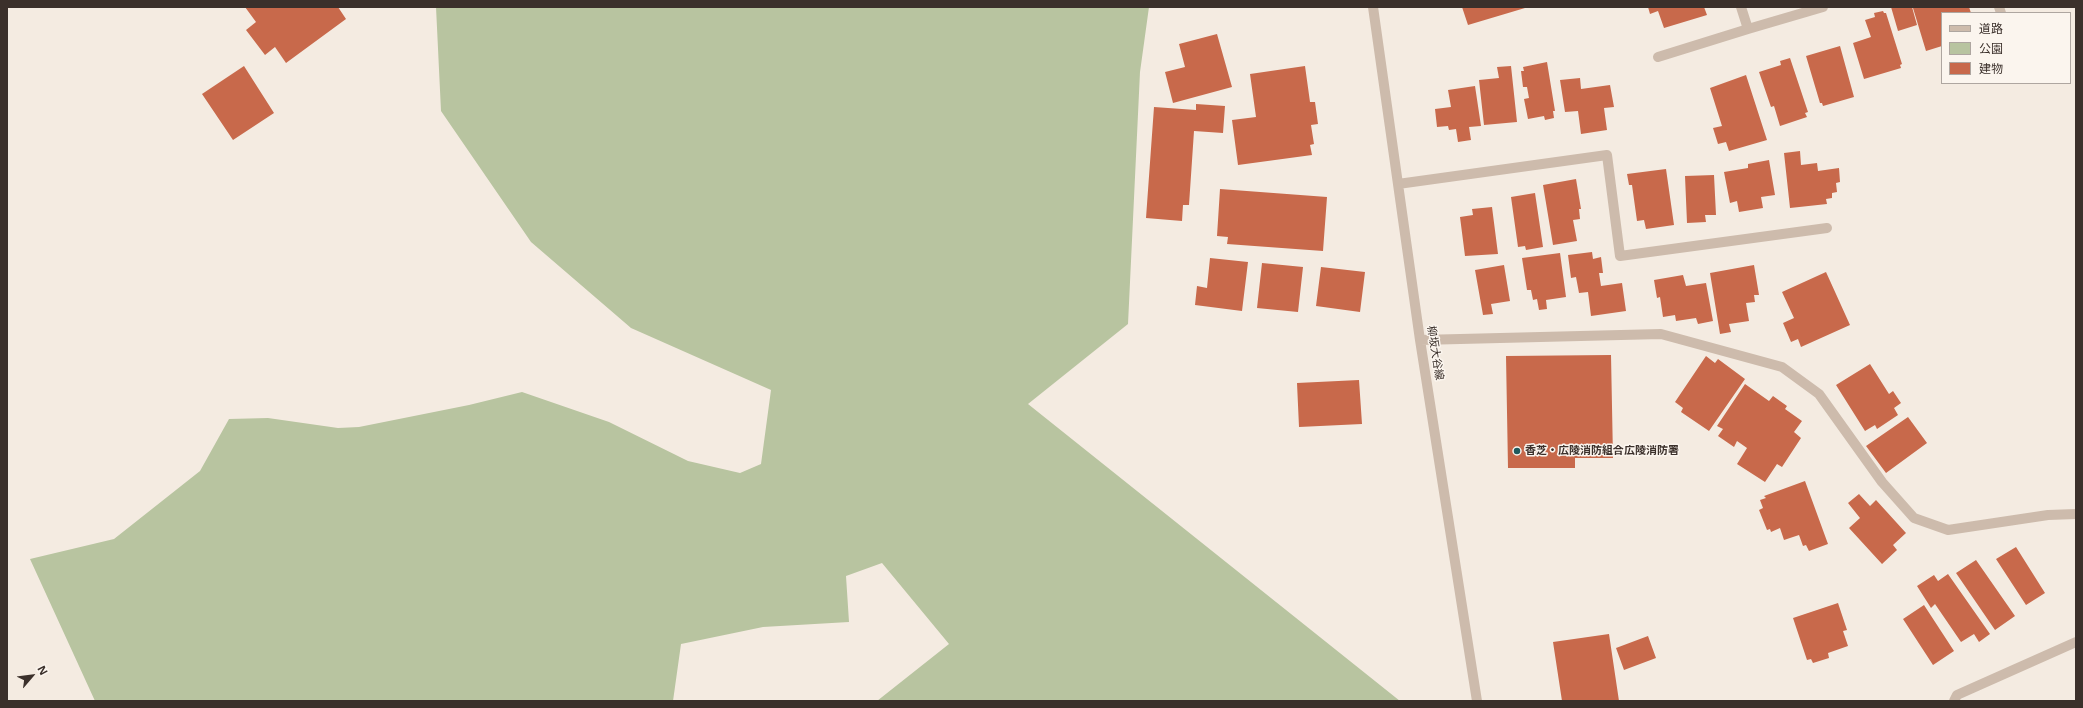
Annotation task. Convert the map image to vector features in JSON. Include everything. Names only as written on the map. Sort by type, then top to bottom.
[{"type":"street","name":"柳坂大谷線","points":[[1373,7],[1420,340],[1477,701]]},
{"type":"street","points":[[1741,7],[1748,29]]},
{"type":"street","points":[[1658,57],[1823,7]]},
{"type":"street","points":[[1398,184],[1607,156],[1620,256],[1826,228]]},
{"type":"street","points":[[1420,340],[1661,334],[1782,367],[1819,394],[1882,482],[1914,518],[1948,530],[2048,515],[2076,514]]},
{"type":"street","points":[[1954,701],[1957,695],[2076,642]]},
{"type":"green space","points":[[436,7],[1149,7],[1140,72],[1128,324],[1028,404],[1400,701],[877,701],[949,644],[882,563],[846,576],[849,622],[763,627],[681,644],[673,701],[95,701],[30,559],[114,539],[200,471],[229,419],[268,418],[338,428],[359,427],[469,405],[522,392],[609,422],[688,461],[740,473],[761,464],[771,390],[631,328],[531,242],[441,111]]},
{"type":"building","points":[[245,7],[338,7],[346,19],[286,63],[275,47],[265,55],[246,30],[256,22]]},
{"type":"building","points":[[1462,7],[1525,7],[1525,8],[1468,25]]},
{"type":"building","points":[[1648,7],[1704,7],[1707,15],[1664,28],[1658,11],[1650,14]]},
{"type":"building","points":[[1891,7],[1912,7],[1917,25],[1898,31]]},
{"type":"building","points":[[1969,7],[1971,12],[1941,12],[1941,46],[1926,51],[1913,8]]},
{"type":"building","points":[[1883,11],[1886,13],[1902,64],[1900,65],[1901,68],[1864,79],[1853,43],[1871,37],[1865,20],[1875,17],[1874,13]]},
{"type":"building","points":[[1217,34],[1232,87],[1173,103],[1165,72],[1185,67],[1179,44]]},
{"type":"building","points":[[1840,46],[1854,97],[1823,106],[1822,103],[1820,103],[1806,56]]},
{"type":"building","points":[[1790,58],[1808,112],[1805,113],[1807,117],[1780,126],[1774,106],[1771,107],[1759,72],[1781,65],[1780,61]]},
{"type":"building","points":[[1547,62],[1555,111],[1553,111],[1554,118],[1545,120],[1544,116],[1528,119],[1524,99],[1529,98],[1527,87],[1523,87],[1521,71],[1524,71],[1523,67]]},
{"type":"building","points":[[244,66],[274,113],[233,140],[202,94]]},
{"type":"building","points":[[1305,66],[1310,102],[1315,102],[1318,124],[1311,125],[1314,144],[1310,145],[1312,155],[1238,165],[1232,120],[1256,117],[1250,74]]},
{"type":"building","points":[[1511,66],[1517,122],[1484,125],[1479,80],[1499,78],[1497,67]]},
{"type":"building","points":[[1746,75],[1767,140],[1729,151],[1726,142],[1718,144],[1713,128],[1722,126],[1710,88]]},
{"type":"building","points":[[1580,78],[1581,89],[1610,85],[1614,107],[1604,108],[1607,130],[1581,134],[1578,111],[1565,112],[1560,80]]},
{"type":"building","points":[[1475,86],[1481,126],[1469,127],[1471,140],[1458,142],[1456,129],[1449,130],[1448,126],[1437,127],[1435,109],[1451,107],[1448,90]]},
{"type":"building","points":[[1196,104],[1225,106],[1223,133],[1194,131],[1189,205],[1183,205],[1182,221],[1146,218],[1154,107],[1196,110]]},
{"type":"building","points":[[1800,151],[1801,165],[1817,163],[1818,171],[1839,168],[1840,182],[1836,183],[1837,192],[1832,193],[1832,198],[1826,199],[1827,204],[1790,208],[1784,153]]},
{"type":"building","points":[[1769,160],[1775,195],[1761,197],[1763,208],[1739,212],[1737,201],[1730,203],[1724,172],[1748,168],[1748,164]]},
{"type":"building","points":[[1666,169],[1674,225],[1646,229],[1644,220],[1637,221],[1632,185],[1629,185],[1627,174]]},
{"type":"building","points":[[1714,175],[1716,215],[1705,215],[1706,222],[1687,223],[1685,176]]},
{"type":"building","points":[[1576,179],[1581,209],[1579,209],[1580,219],[1573,220],[1577,241],[1553,245],[1543,185]]},
{"type":"building","points":[[1220,189],[1327,197],[1323,251],[1227,244],[1228,237],[1217,236]]},
{"type":"building","points":[[1535,193],[1543,247],[1526,250],[1525,246],[1518,247],[1511,197]]},
{"type":"building","points":[[1492,207],[1498,254],[1465,256],[1460,217],[1473,215],[1472,209]]},
{"type":"building","points":[[1592,252],[1593,259],[1601,257],[1603,273],[1599,273],[1601,286],[1622,283],[1626,311],[1591,316],[1588,292],[1579,293],[1576,277],[1571,278],[1568,255]]},
{"type":"building","points":[[1560,253],[1566,297],[1546,300],[1547,309],[1539,310],[1537,299],[1533,300],[1531,290],[1527,290],[1522,258]]},
{"type":"building","points":[[1210,258],[1248,262],[1242,311],[1195,305],[1197,286],[1207,288]]},
{"type":"building","points":[[1262,263],[1303,267],[1298,312],[1257,308]]},
{"type":"building","points":[[1504,265],[1510,301],[1491,304],[1493,314],[1483,315],[1475,270]]},
{"type":"building","points":[[1754,265],[1759,295],[1754,295],[1755,302],[1746,303],[1749,321],[1729,324],[1731,332],[1720,334],[1710,273]]},
{"type":"building","points":[[1321,267],[1365,272],[1360,312],[1316,306]]},
{"type":"building","points":[[1826,272],[1850,325],[1801,347],[1798,339],[1791,342],[1783,323],[1794,318],[1782,292]]},
{"type":"building","points":[[1683,275],[1686,286],[1706,283],[1713,321],[1698,324],[1696,318],[1676,321],[1675,315],[1663,317],[1660,297],[1657,298],[1654,280]]},
{"type":"building","points":[[1611,355],[1613,458],[1575,458],[1575,468],[1508,468],[1506,356]]},
{"type":"building","points":[[1706,356],[1715,363],[1718,359],[1745,379],[1709,431],[1681,412],[1683,408],[1675,402]]},
{"type":"building","points":[[1870,364],[1889,394],[1893,391],[1901,403],[1894,408],[1898,415],[1877,429],[1875,425],[1865,431],[1836,385]]},
{"type":"building","points":[[1359,380],[1362,424],[1299,427],[1297,383]]},
{"type":"building","points":[[1745,384],[1769,401],[1773,396],[1787,406],[1785,409],[1802,421],[1794,432],[1801,438],[1782,467],[1777,464],[1765,482],[1737,464],[1747,448],[1737,441],[1734,447],[1718,436],[1723,429],[1717,426]]},
{"type":"building","points":[[1908,417],[1927,443],[1886,473],[1866,446]]},
{"type":"building","points":[[1805,481],[1828,544],[1809,551],[1806,545],[1803,546],[1799,535],[1784,540],[1780,528],[1771,532],[1770,529],[1767,530],[1759,510],[1763,508],[1760,500],[1766,498],[1764,496]]},
{"type":"building","points":[[1859,494],[1870,506],[1876,500],[1906,533],[1893,545],[1897,550],[1882,564],[1849,528],[1860,518],[1848,503]]},
{"type":"building","points":[[2016,547],[2045,593],[2026,605],[1996,559]]},
{"type":"building","points":[[1976,560],[2015,616],[1995,630],[1956,573]]},
{"type":"building","points":[[1948,574],[1990,634],[1979,642],[1974,634],[1961,642],[1935,604],[1931,608],[1917,586],[1934,575],[1938,581]]},
{"type":"building","points":[[1838,603],[1847,630],[1843,631],[1848,646],[1828,653],[1829,658],[1813,663],[1811,659],[1807,660],[1793,618]]},
{"type":"building","points":[[1924,605],[1954,651],[1933,665],[1903,619]]},
{"type":"building","points":[[1609,634],[1619,701],[1562,701],[1553,642]]},
{"type":"building","points":[[1648,636],[1656,658],[1624,670],[1616,648]]},
{"type":"place","name":"香芝・広陵消防組合広陵消防署","points":[[1517,451]]}]
